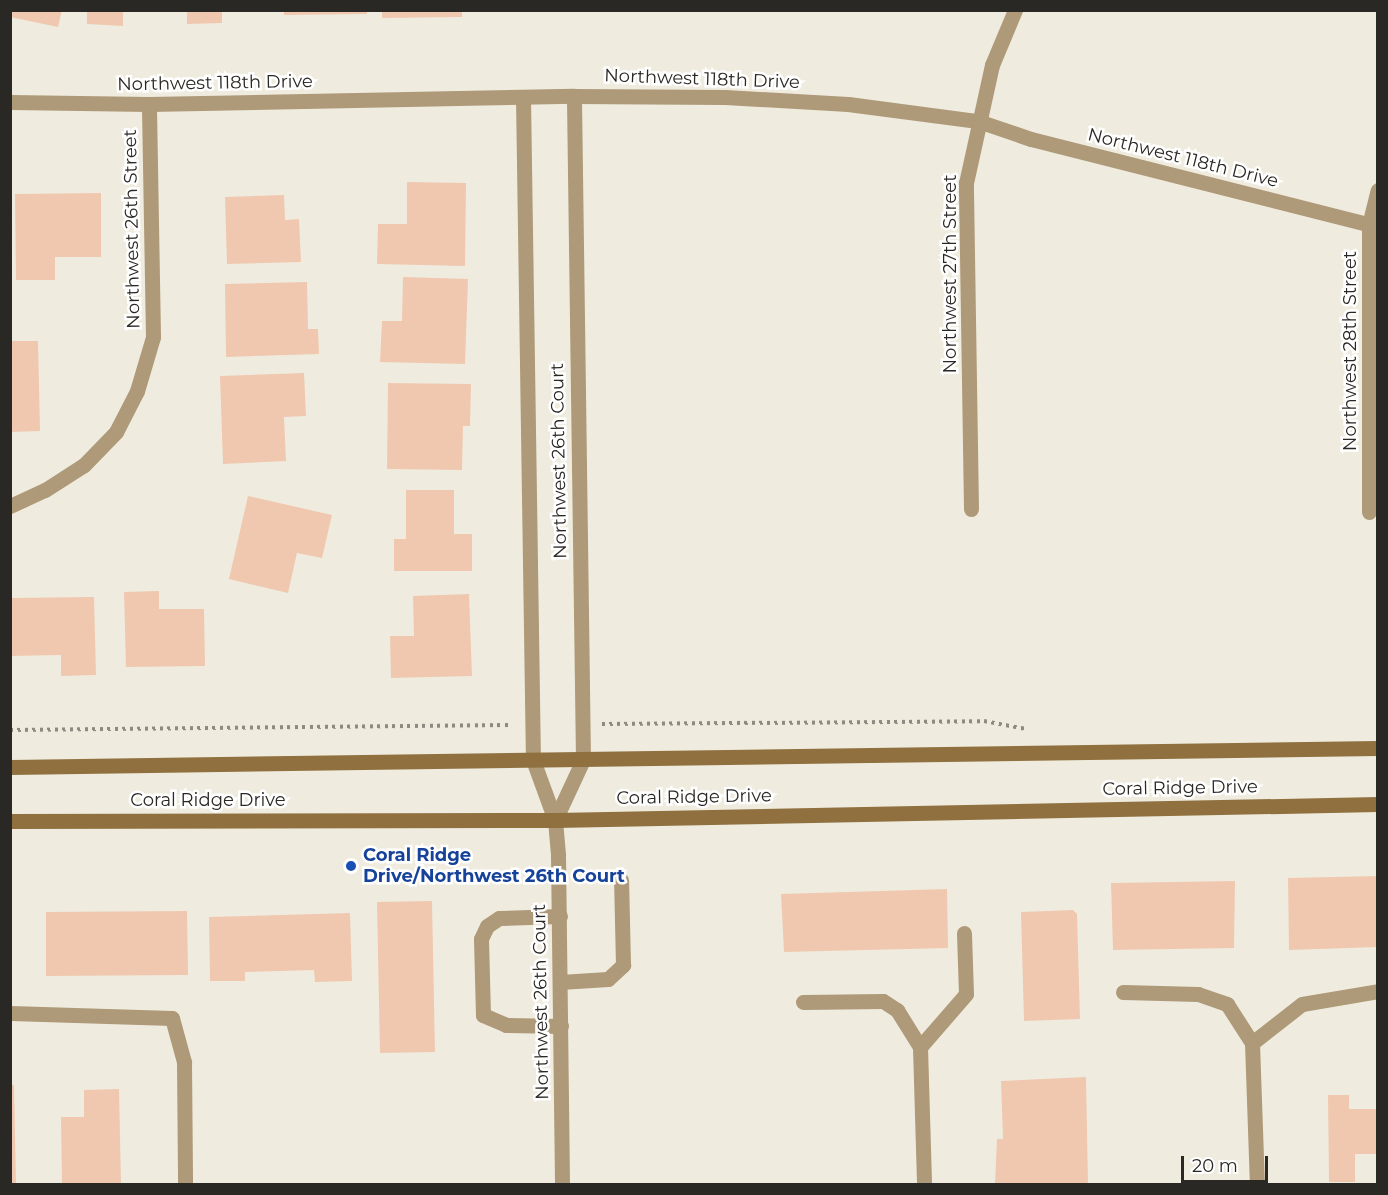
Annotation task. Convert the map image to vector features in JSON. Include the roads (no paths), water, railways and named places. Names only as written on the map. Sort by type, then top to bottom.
[{"type":"main road","name":"Coral Ridge Drive","points":[[10,767],[1377,748]]},
{"type":"main road","name":"Coral Ridge Drive","points":[[10,821],[555,820],[1377,804]]},
{"type":"street","name":"Northwest 27th Street","points":[[971,509],[966,183],[992,65],[1015,10]]},
{"type":"street","name":"Northwest 118th Drive","points":[[10,102],[149,104],[574,96],[725,97],[848,104],[978,121],[1031,139],[1373,226]]},
{"type":"street","name":"Northwest 26th Court","points":[[555,820],[583,760],[574,96]]},
{"type":"street","name":"Northwest 26th Court","points":[[523,97],[533,760],[555,820],[560,916],[562,1185]]},
{"type":"street","name":"Northwest 26th Street","points":[[10,506],[45,490],[84,465],[116,432],[137,391],[153,337],[149,104]]},
{"type":"street","name":"Northwest 28th Street","points":[[1369,512],[1373,226],[1377,190]]},
{"type":"street","points":[[560,982],[608,979],[623,965],[621,880]]},
{"type":"street","points":[[560,916],[499,918],[487,926],[481,939],[483,1015],[506,1025],[561,1026]]},
{"type":"street","points":[[920,1047],[966,994],[964,933]]},
{"type":"street","points":[[1123,992],[1198,994],[1227,1005],[1252,1043],[1257,1185]]},
{"type":"street","points":[[1252,1043],[1302,1004],[1377,992]]},
{"type":"street","points":[[803,1002],[883,1001],[897,1010],[920,1047],[924,1185]]},
{"type":"street","points":[[10,1013],[172,1017],[184,1062],[186,1185]]},
{"type":"place","name":"Coral Ridge Drive/Northwest 26th Court","points":[[351,866]]}]
